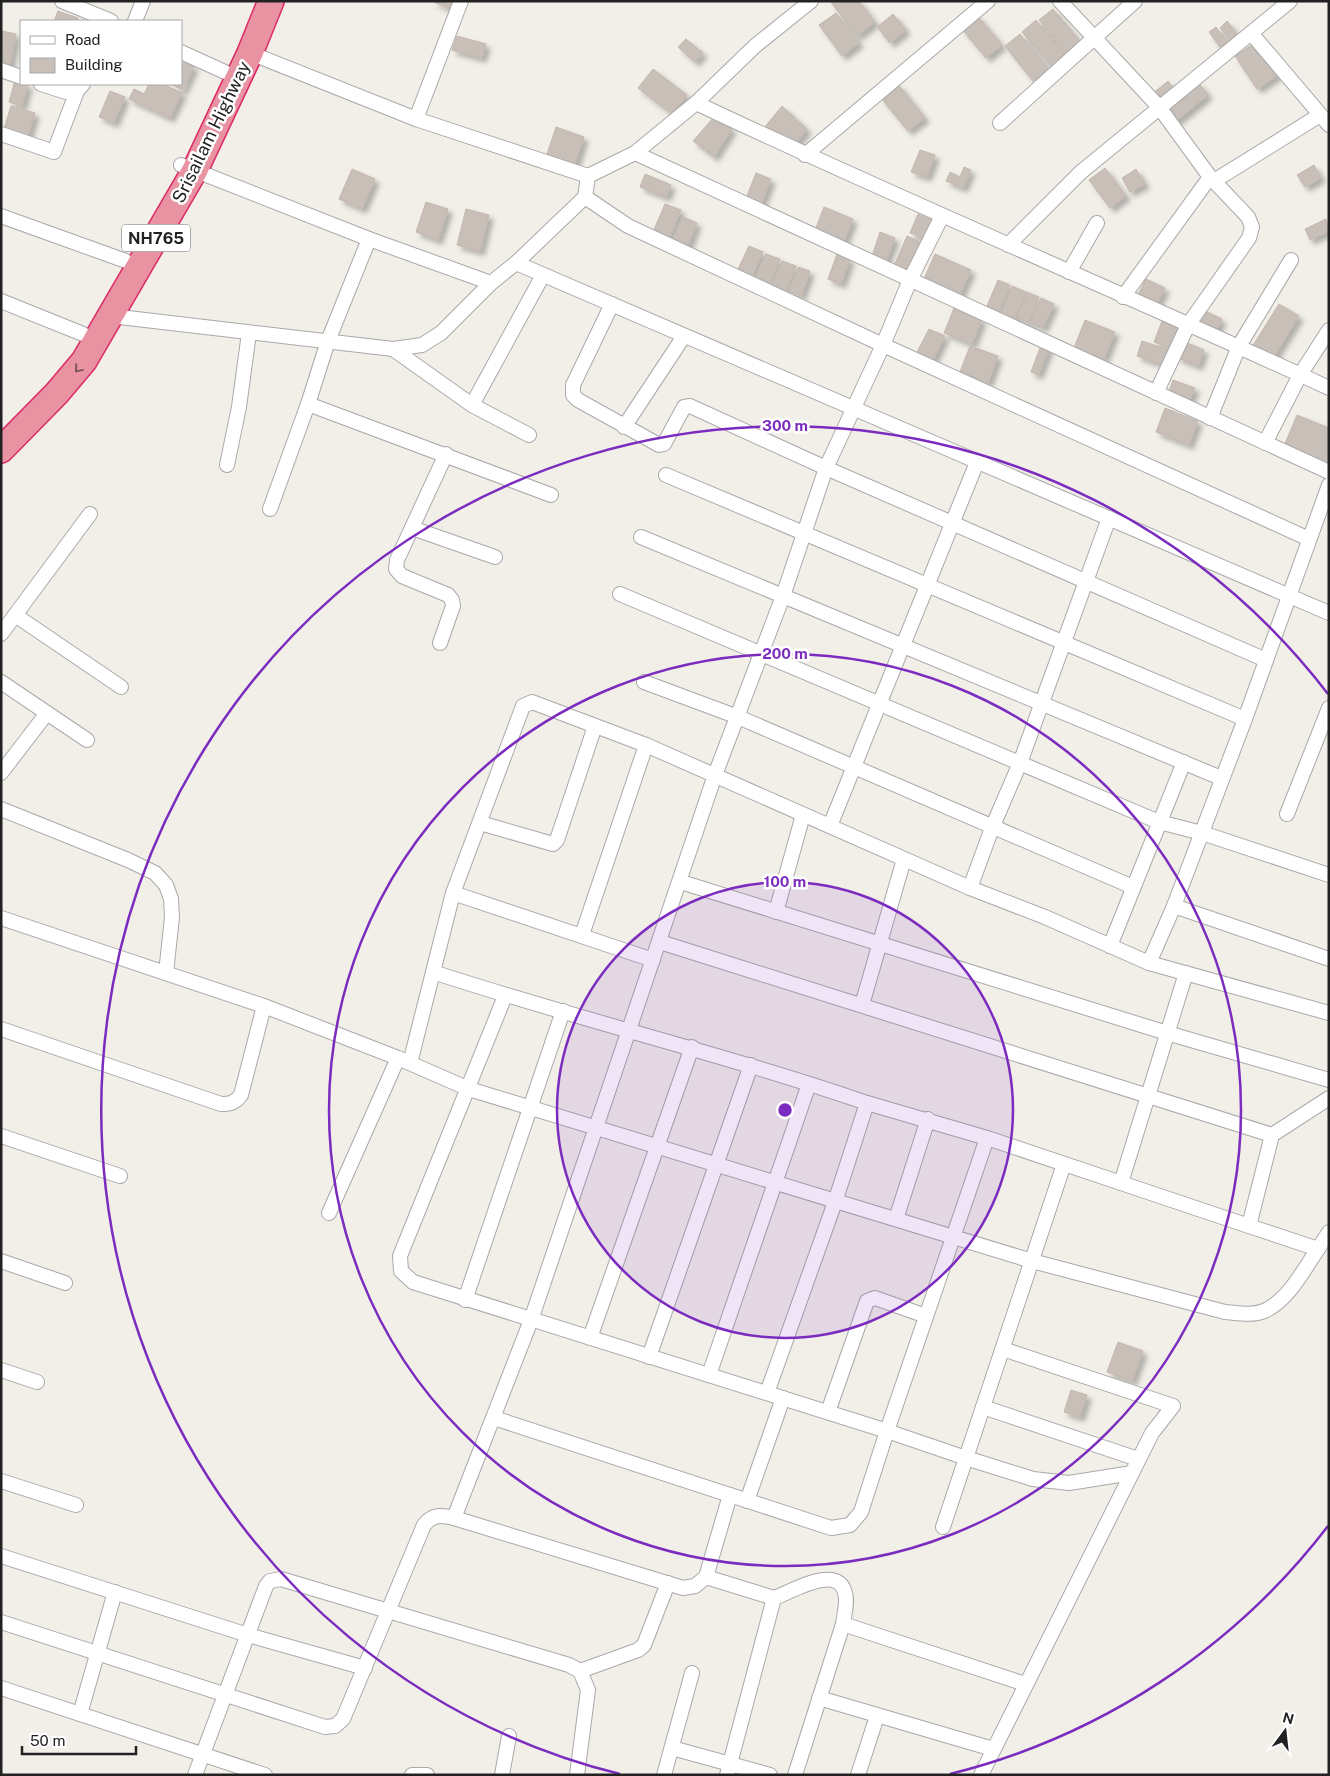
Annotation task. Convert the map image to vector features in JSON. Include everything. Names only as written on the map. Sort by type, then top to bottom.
[{"type":"highway","name":"Srisailam Highway","points":[[1,427],[49,377],[83,334],[126,260],[188,167],[225,72],[257,1]]},
{"type":"highway","name":"Srisailam Highway","points":[[1,450],[57,393],[84,361],[111,316],[188,167],[250,53],[271,1]]},
{"type":"street","points":[[62,1],[107,20]]},
{"type":"street","points":[[135,20],[143,1]]},
{"type":"street","points":[[416,119],[461,1]]},
{"type":"street","points":[[250,53],[416,119],[588,176],[635,153],[696,103],[756,46],[812,1]]},
{"type":"street","points":[[805,155],[988,1]]},
{"type":"street","points":[[1060,1],[1159,107],[1212,179],[1248,217],[1252,227],[1249,238],[1188,325],[1156,393]]},
{"type":"street","points":[[1000,123],[1134,1]]},
{"type":"street","points":[[1008,245],[1081,172],[1290,1]]},
{"type":"street","points":[[1123,296],[1212,179],[1324,120],[1251,33]]},
{"type":"street","points":[[182,52],[225,72]]},
{"type":"street","points":[[1,70],[20,77]]},
{"type":"street","points":[[44,85],[66,92],[80,87]]},
{"type":"street","points":[[1,134],[54,152],[80,87]]},
{"type":"street","points":[[696,103],[805,155],[1239,346],[1329,388]]},
{"type":"street","points":[[635,153],[1329,472]]},
{"type":"street","points":[[188,167],[369,239],[491,283]]},
{"type":"street","points":[[111,316],[393,348],[422,345],[441,333],[491,283],[516,263],[585,197],[588,176]]},
{"type":"street","points":[[585,197],[628,226],[883,345],[1309,539]]},
{"type":"street","points":[[1,216],[126,260]]},
{"type":"street","points":[[454,1518],[531,1320],[628,1029],[681,882],[715,776],[783,596],[826,468],[883,345],[910,280],[942,216]]},
{"type":"street","points":[[1068,272],[1097,223]]},
{"type":"street","points":[[270,509],[308,404],[328,341],[369,239]]},
{"type":"street","points":[[1210,418],[1239,346],[1291,260]]},
{"type":"street","points":[[516,263],[1329,613]]},
{"type":"street","points":[[472,405],[543,275]]},
{"type":"street","points":[[1,301],[83,334]]},
{"type":"street","points":[[612,304],[574,385],[573,394],[578,400],[624,427],[659,444],[664,444],[684,407],[690,406],[826,468],[1266,660]]},
{"type":"street","points":[[1265,443],[1300,375],[1329,330]]},
{"type":"street","points":[[227,465],[239,407],[249,333]]},
{"type":"street","points":[[624,427],[684,336]]},
{"type":"street","points":[[393,348],[472,405],[528,436]]},
{"type":"street","points":[[308,404],[446,454],[551,495]]},
{"type":"street","points":[[440,643],[453,606],[452,600],[448,595],[402,576],[396,569],[397,560],[446,454]]},
{"type":"street","points":[[830,826],[977,462]]},
{"type":"street","points":[[666,474],[1245,719]]},
{"type":"street","points":[[1149,963],[1174,906],[1245,719],[1329,485]]},
{"type":"street","points":[[1,634],[90,514]]},
{"type":"street","points":[[970,888],[992,828],[1020,763],[1109,518]]},
{"type":"street","points":[[412,528],[495,557]]},
{"type":"street","points":[[641,537],[1221,778]]},
{"type":"street","points":[[620,594],[1158,822],[1202,832],[1329,875]]},
{"type":"street","points":[[15,615],[121,687]]},
{"type":"street","points":[[1,682],[88,740]]},
{"type":"street","points":[[644,682],[854,766],[992,828],[1133,887]]},
{"type":"street","points":[[329,1214],[404,1061],[433,972],[454,893],[523,706],[532,702],[646,745],[970,888],[1045,917],[1149,963],[1329,1014]]},
{"type":"street","points":[[1286,814],[1329,708]]},
{"type":"street","points":[[1,773],[47,713]]},
{"type":"street","points":[[480,823],[553,844],[557,840],[595,726]]},
{"type":"street","points":[[582,935],[646,745]]},
{"type":"street","points":[[1110,946],[1158,822],[1184,762]]},
{"type":"street","points":[[1,809],[128,860],[154,873],[166,886],[171,899],[172,917],[166,973]]},
{"type":"street","points":[[776,912],[803,815]]},
{"type":"street","points":[[862,1006],[904,859]]},
{"type":"street","points":[[681,882],[1167,1033],[1329,1080]]},
{"type":"street","points":[[454,893],[653,960]]},
{"type":"street","points":[[1174,906],[1329,959]]},
{"type":"street","points":[[1,918],[264,1006],[404,1061],[469,1089],[954,1238],[1032,1261],[1225,1312],[1248,1314],[1264,1311],[1280,1301],[1329,1232]]},
{"type":"street","points":[[660,942],[1272,1135]]},
{"type":"street","points":[[433,972],[505,996],[751,1064],[867,1103],[928,1119],[1318,1249]]},
{"type":"street","points":[[1120,1183],[1186,973]]},
{"type":"street","points":[[505,996],[400,1256],[401,1271],[413,1282],[465,1300],[886,1430],[1033,1479],[1069,1484],[1132,1473]]},
{"type":"street","points":[[1,1028],[151,1081],[221,1104],[230,1104],[237,1101],[241,1095],[264,1006]]},
{"type":"street","points":[[465,1300],[563,1011]]},
{"type":"street","points":[[590,1338],[692,1048]]},
{"type":"street","points":[[649,1357],[751,1064]]},
{"type":"street","points":[[709,1375],[808,1084]]},
{"type":"street","points":[[1249,1226],[1272,1135],[1329,1098]]},
{"type":"street","points":[[767,1393],[867,1103]]},
{"type":"street","points":[[896,1219],[928,1119]]},
{"type":"street","points":[[1,1136],[120,1176]]},
{"type":"street","points":[[494,1418],[831,1528],[850,1525],[861,1512],[886,1430],[954,1238],[987,1138]]},
{"type":"street","points":[[943,1527],[1064,1164]]},
{"type":"street","points":[[1,1261],[66,1283]]},
{"type":"street","points":[[828,1412],[867,1301],[874,1298],[926,1316]]},
{"type":"street","points":[[981,1775],[1024,1684],[1138,1459],[1152,1433],[1173,1406],[1003,1349]]},
{"type":"street","points":[[1,1370],[37,1382]]},
{"type":"street","points":[[747,1500],[783,1398]]},
{"type":"street","points":[[983,1407],[1138,1459]]},
{"type":"street","points":[[1,1481],[76,1505]]},
{"type":"street","points":[[1,1622],[325,1727],[335,1726],[343,1719],[387,1610],[424,1525],[430,1518],[440,1514],[683,1588],[695,1586],[706,1577],[730,1495]]},
{"type":"street","points":[[1,1556],[248,1635],[365,1668]]},
{"type":"street","points":[[706,1577],[774,1598],[822,1579],[833,1580],[841,1584],[846,1594],[843,1624],[795,1775]]},
{"type":"street","points":[[195,1775],[227,1695],[266,1586],[270,1581],[281,1579],[569,1666],[580,1671],[588,1690],[577,1775]]},
{"type":"street","points":[[580,1671],[638,1650],[644,1645],[668,1583]]},
{"type":"street","points":[[80,1714],[115,1592]]},
{"type":"street","points":[[729,1770],[774,1598]]},
{"type":"street","points":[[843,1624],[1024,1684]]},
{"type":"street","points":[[664,1775],[692,1673]]},
{"type":"street","points":[[1,1688],[265,1775]]},
{"type":"street","points":[[818,1698],[993,1749]]},
{"type":"street","points":[[858,1775],[877,1716]]},
{"type":"street","points":[[502,1775],[509,1736]]},
{"type":"street","points":[[672,1748],[729,1770],[770,1775]]},
{"type":"street","points":[[412,1775],[427,1775]]},
{"type":"building","points":[[432,1],[453,1],[450,9]]},
{"type":"building","points":[[830,1],[859,1],[875,22],[857,36]]},
{"type":"building","points":[[1053,9],[1080,41],[1066,53],[1039,20]]},
{"type":"building","points":[[58,11],[78,18],[77,20],[54,20]]},
{"type":"building","points":[[836,13],[859,43],[842,56],[819,25]]},
{"type":"building","points":[[893,14],[906,30],[890,43],[877,27]]},
{"type":"building","points":[[977,15],[1002,45],[986,58],[961,28]]},
{"type":"building","points":[[1036,20],[1065,54],[1051,66],[1022,32]]},
{"type":"building","points":[[1227,21],[1237,34],[1230,40],[1220,28]]},
{"type":"building","points":[[1216,27],[1227,42],[1220,47],[1209,32]]},
{"type":"building","points":[[2,31],[16,34],[10,66],[1,64]]},
{"type":"building","points":[[1020,34],[1049,69],[1033,81],[1005,46]]},
{"type":"building","points":[[457,36],[486,44],[482,58],[452,50]]},
{"type":"building","points":[[686,39],[703,53],[695,62],[678,47]]},
{"type":"building","points":[[1256,42],[1278,75],[1257,89],[1235,56]]},
{"type":"building","points":[[184,62],[194,66],[183,90],[172,85],[182,85],[182,65]]},
{"type":"building","points":[[653,69],[687,95],[672,114],[638,88]]},
{"type":"building","points":[[16,77],[20,79],[20,85],[28,85],[22,106],[9,102]]},
{"type":"building","points":[[1168,81],[1176,91],[1159,104],[1152,94]]},
{"type":"building","points":[[1199,83],[1208,95],[1175,122],[1165,110]]},
{"type":"building","points":[[898,84],[925,118],[908,131],[881,98]]},
{"type":"building","points":[[148,85],[165,85],[182,93],[170,118],[129,99],[134,89],[144,94]]},
{"type":"building","points":[[110,91],[125,97],[114,123],[99,117]]},
{"type":"building","points":[[11,106],[35,113],[27,139],[3,132]]},
{"type":"building","points":[[782,106],[807,129],[794,146],[764,128]]},
{"type":"building","points":[[714,117],[732,129],[714,157],[693,141]]},
{"type":"building","points":[[556,127],[584,137],[574,167],[546,157]]},
{"type":"building","points":[[920,150],[935,155],[927,177],[911,172]]},
{"type":"building","points":[[1314,165],[1321,178],[1305,187],[1297,175]]},
{"type":"building","points":[[964,167],[971,170],[963,188],[946,181],[950,172],[960,177]]},
{"type":"building","points":[[1105,168],[1126,196],[1110,208],[1089,180]]},
{"type":"building","points":[[352,169],[375,179],[362,209],[339,199]]},
{"type":"building","points":[[1136,169],[1145,184],[1130,192],[1122,178]]},
{"type":"building","points":[[756,173],[771,179],[760,207],[745,201]]},
{"type":"building","points":[[645,174],[671,185],[666,197],[640,187]]},
{"type":"building","points":[[426,202],[448,209],[438,240],[416,232]]},
{"type":"building","points":[[665,204],[681,210],[669,239],[653,232]]},
{"type":"building","points":[[824,207],[853,219],[843,244],[814,233]]},
{"type":"building","points":[[466,209],[489,215],[480,251],[457,245]]},
{"type":"building","points":[[918,214],[932,220],[925,238],[910,233]]},
{"type":"building","points":[[683,217],[697,223],[687,248],[672,242]]},
{"type":"building","points":[[1326,219],[1329,231],[1310,240],[1305,229]]},
{"type":"building","points":[[880,232],[895,238],[885,264],[871,259]]},
{"type":"building","points":[[907,236],[921,242],[908,272],[894,266]]},
{"type":"building","points":[[749,246],[763,252],[752,276],[738,269]]},
{"type":"building","points":[[766,254],[780,259],[770,283],[756,277]]},
{"type":"building","points":[[837,254],[850,259],[841,284],[828,279]]},
{"type":"building","points":[[935,254],[971,270],[959,297],[923,281]]},
{"type":"building","points":[[782,261],[796,266],[786,291],[772,285]]},
{"type":"building","points":[[798,267],[810,271],[801,296],[789,291]]},
{"type":"building","points":[[1146,279],[1165,288],[1157,304],[1138,294]]},
{"type":"building","points":[[998,280],[1010,285],[999,311],[987,306]]},
{"type":"building","points":[[1012,286],[1026,292],[1016,318],[1002,312]]},
{"type":"building","points":[[1027,292],[1039,297],[1029,323],[1017,317]]},
{"type":"building","points":[[1041,298],[1054,304],[1043,328],[1030,322]]},
{"type":"building","points":[[1279,304],[1299,316],[1272,360],[1252,347]]},
{"type":"building","points":[[954,308],[982,319],[972,344],[944,333]]},
{"type":"building","points":[[1201,309],[1222,319],[1215,333],[1194,323]]},
{"type":"building","points":[[1085,320],[1115,332],[1104,359],[1074,348]]},
{"type":"building","points":[[1162,321],[1179,328],[1170,348],[1154,342]]},
{"type":"building","points":[[929,329],[945,336],[932,362],[916,354]]},
{"type":"building","points":[[1142,341],[1169,350],[1164,365],[1137,356]]},
{"type":"building","points":[[1183,341],[1204,350],[1198,366],[1176,357]]},
{"type":"building","points":[[1041,345],[1049,348],[1038,375],[1031,372]]},
{"type":"building","points":[[970,346],[998,356],[988,383],[960,372]]},
{"type":"building","points":[[1173,380],[1195,388],[1188,405],[1167,397]]},
{"type":"building","points":[[1165,408],[1198,421],[1189,445],[1156,432]]},
{"type":"building","points":[[1297,415],[1329,428],[1329,464],[1284,446]]},
{"type":"building","points":[[1118,1342],[1143,1351],[1132,1381],[1107,1372]]},
{"type":"building","points":[[1071,1390],[1087,1395],[1080,1417],[1064,1412]]}]
